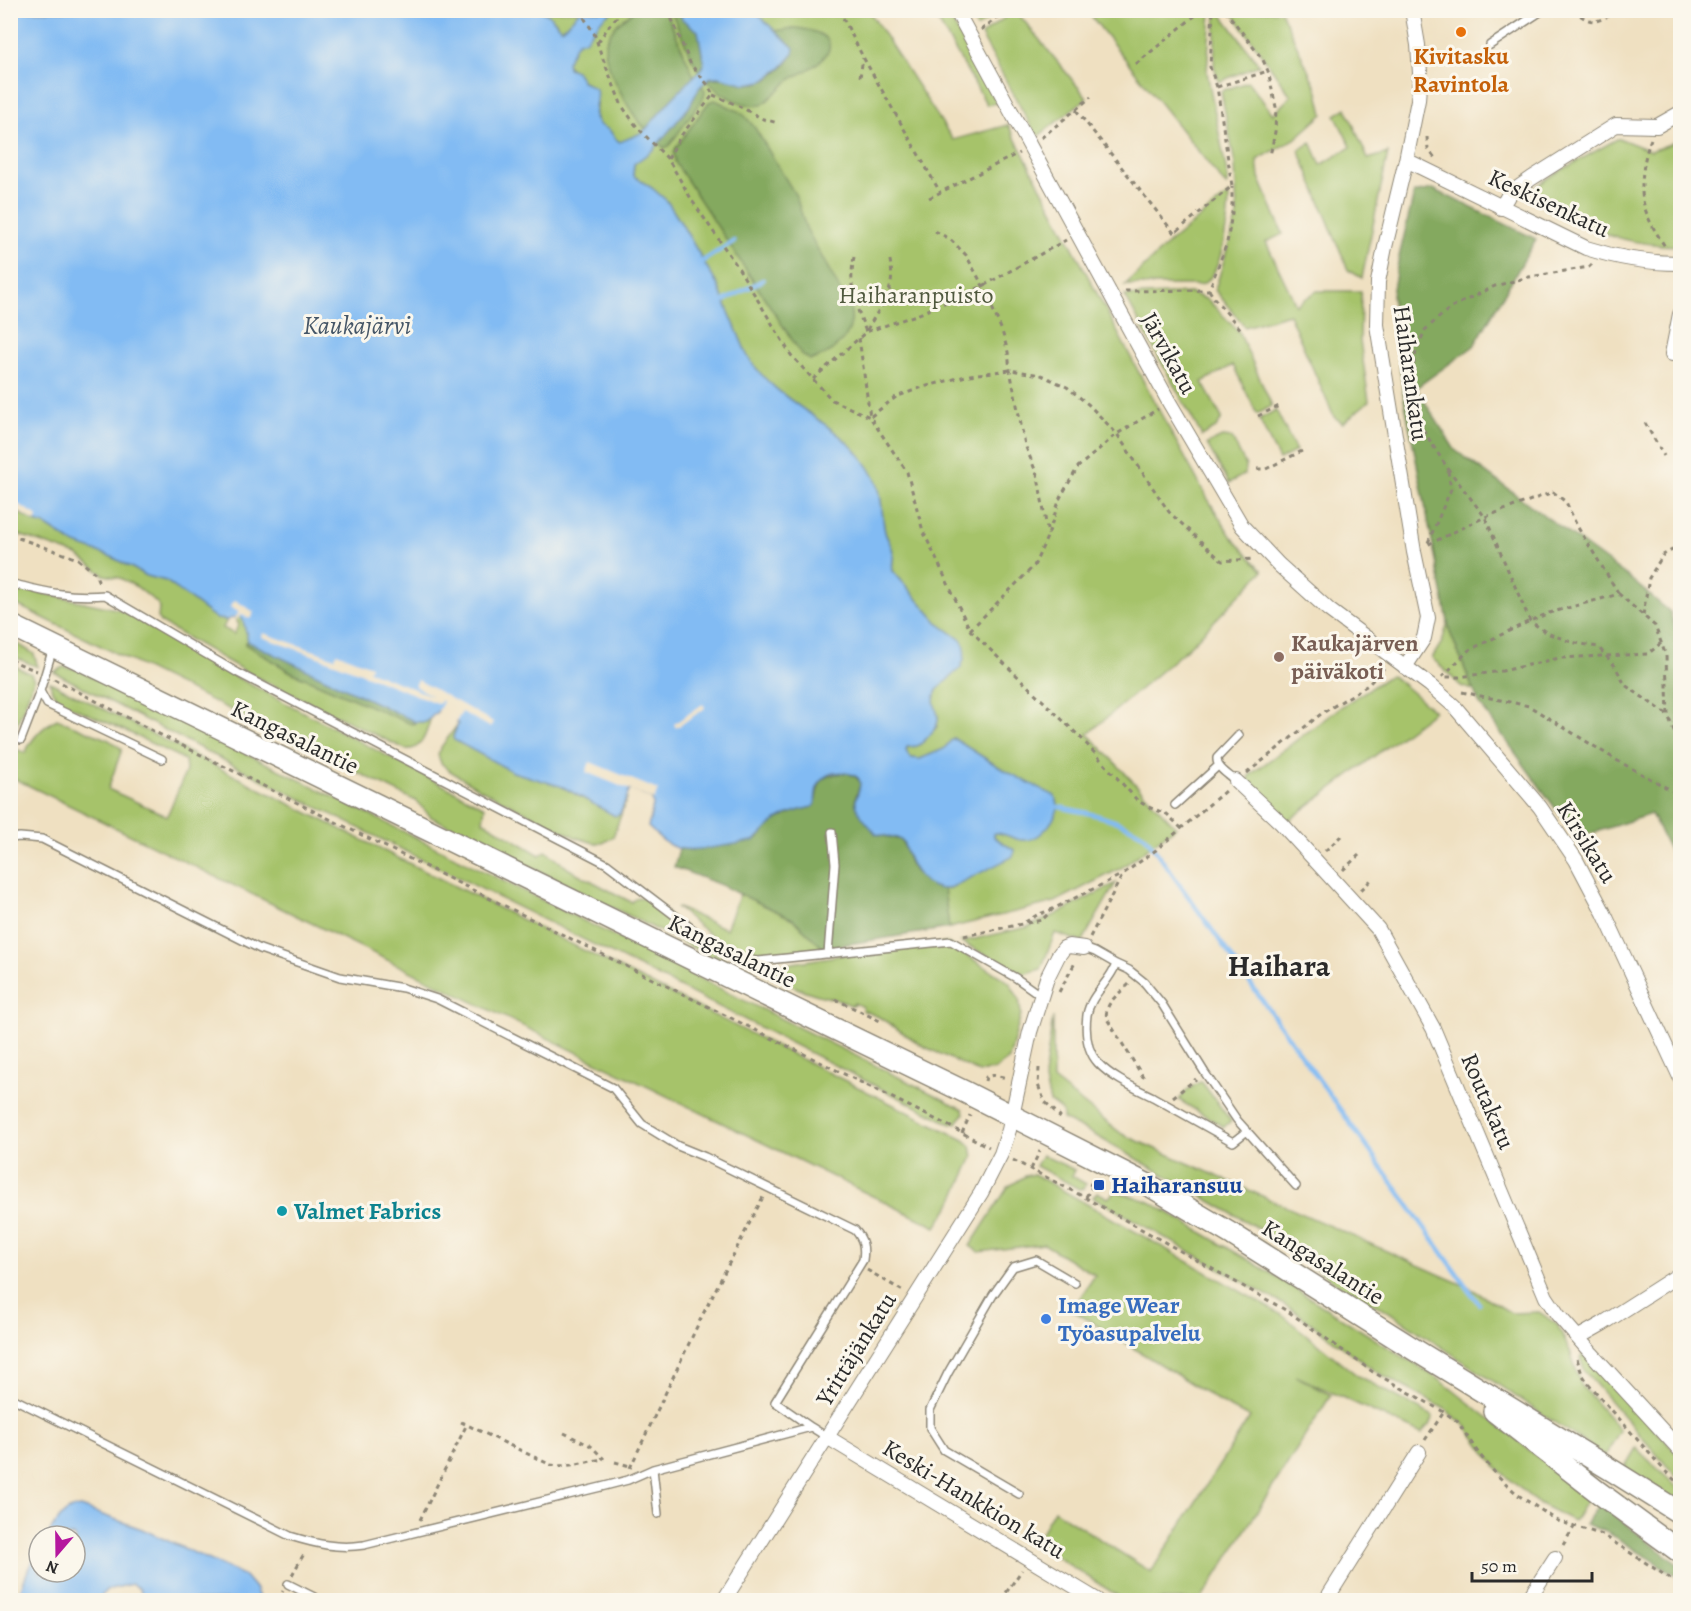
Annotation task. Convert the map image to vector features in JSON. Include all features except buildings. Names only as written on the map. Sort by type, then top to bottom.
[{"type":"main road","name":"Kangasalantie","points":[[10,625],[1013,1116],[1189,1208],[1680,1513]]},
{"type":"main road","name":"Kangasalantie","points":[[1415,1350],[1598,1492],[1680,1552]]},
{"type":"street","name":"Järvikatu","points":[[956,10],[1034,144],[1078,233],[1169,402],[1242,526],[1279,564],[1329,609],[1405,667]]},
{"type":"street","name":"Haiharankatu","points":[[1405,667],[1424,638],[1428,618],[1414,552],[1377,325],[1378,282],[1384,246],[1406,160],[1418,100],[1419,45],[1412,10]]},
{"type":"street","points":[[1501,208],[1509,194],[1616,125],[1657,126],[1680,113]]},
{"type":"street","name":"Keskisenkatu","points":[[1406,160],[1576,244],[1600,253],[1630,260],[1680,263]]},
{"type":"street","points":[[1672,354],[1680,314]]},
{"type":"street","name":"Kirsikatu","points":[[1405,667],[1454,706],[1540,807],[1576,860],[1609,923],[1680,1077]]},
{"type":"street","name":"Routakatu","points":[[1236,781],[1282,824],[1378,929],[1433,1028],[1546,1297],[1592,1354],[1680,1450]]},
{"type":"street","points":[[1013,1116],[1030,1032],[1047,978],[1061,951],[1069,946],[1084,948]]},
{"type":"street","name":"Yrittäjänkatu","points":[[724,1600],[981,1193],[1001,1154],[1013,1116]]},
{"type":"street","points":[[1579,1337],[1680,1274]]},
{"type":"street","name":"Keski-Hankkion katu","points":[[827,1437],[1097,1600]]},
{"type":"street","points":[[1326,1600],[1419,1452]]},
{"type":"street","points":[[1528,1600],[1555,1557]]},
{"type":"lane","points":[[1490,45],[1543,10]]},
{"type":"lane","points":[[10,583],[54,594],[84,597],[105,595],[238,673],[607,864],[720,950],[737,959],[758,961],[951,940],[1016,978],[1040,995]]},
{"type":"lane","points":[[21,740],[40,691],[53,646]]},
{"type":"lane","points":[[40,691],[48,704],[162,759]]},
{"type":"lane","points":[[1175,805],[1218,766],[1218,758],[1239,735]]},
{"type":"lane","points":[[1218,766],[1236,781]]},
{"type":"lane","points":[[828,954],[835,864],[832,832]]},
{"type":"lane","points":[[10,838],[42,839],[260,949],[340,977],[403,988],[437,999],[614,1088],[642,1124],[678,1146],[855,1230],[861,1237],[864,1249],[863,1260],[775,1402],[827,1437]]},
{"type":"lane","points":[[1084,948],[1129,970],[1144,982],[1162,1004],[1237,1120],[1296,1186]]},
{"type":"lane","points":[[1116,964],[1088,1012],[1085,1031],[1089,1049],[1098,1063],[1119,1079],[1233,1142],[1247,1131]]},
{"type":"lane","points":[[1019,1494],[944,1450],[930,1428],[930,1410],[948,1373],[993,1295],[1013,1267],[1036,1260],[1075,1283]]},
{"type":"lane","points":[[10,1397],[290,1536],[330,1547],[350,1547],[628,1480],[653,1469],[811,1427]]},
{"type":"lane","points":[[653,1469],[658,1514]]},
{"type":"lane","points":[[289,1582],[320,1600]]},
{"type":"path","points":[[579,10],[594,33],[622,106],[637,127],[668,159],[693,202],[752,290],[790,355],[832,400],[870,417]]},
{"type":"path","points":[[598,42],[624,10]]},
{"type":"path","points":[[668,10],[694,71],[708,85],[713,95],[763,119],[778,123]]},
{"type":"path","points":[[839,10],[863,57],[940,192]]},
{"type":"path","points":[[986,27],[1007,10]]},
{"type":"path","points":[[1136,64],[1202,10]]},
{"type":"path","points":[[1209,290],[1227,243],[1232,213],[1232,186],[1217,87],[1210,67],[1213,10]]},
{"type":"path","points":[[1225,10],[1263,60],[1268,71],[1276,107],[1275,132],[1270,156]]},
{"type":"path","points":[[1573,10],[1587,20],[1600,21],[1618,10]]},
{"type":"path","points":[[860,77],[863,57]]},
{"type":"path","points":[[1217,87],[1268,71]]},
{"type":"path","points":[[668,159],[680,137],[713,95]]},
{"type":"path","points":[[929,198],[1034,144],[1092,97]]},
{"type":"path","points":[[1076,110],[1175,232],[1232,186]]},
{"type":"path","points":[[1657,126],[1646,150],[1642,177],[1643,203],[1653,228],[1667,249]]},
{"type":"path","points":[[1412,132],[1426,135],[1428,149],[1435,158],[1443,162]]},
{"type":"path","points":[[935,231],[950,239],[966,255],[983,286],[1002,331],[1025,445],[1038,477],[1048,534]]},
{"type":"path","points":[[866,332],[919,314],[983,286],[1078,233]]},
{"type":"path","points":[[1660,249],[1674,249]]},
{"type":"path","points":[[1600,253],[1589,267],[1529,277],[1495,286],[1450,308],[1425,330],[1416,351],[1410,386],[1425,433],[1448,469],[1485,517],[1530,621],[1547,633],[1571,642],[1598,647],[1615,666],[1625,685],[1668,715]]},
{"type":"path","points":[[813,379],[866,332],[890,292],[892,267],[889,256]]},
{"type":"path","points":[[854,257],[851,275],[852,291],[866,332]]},
{"type":"path","points":[[1120,291],[1209,290]]},
{"type":"path","points":[[1209,290],[1243,332]]},
{"type":"path","points":[[859,338],[870,417],[907,472],[923,531],[970,630],[1082,739],[1137,800],[1167,814],[1182,829]]},
{"type":"path","points":[[870,417],[896,397],[923,387],[970,375],[1010,370],[1041,375],[1067,387],[1089,405],[1117,434],[1169,512],[1222,561],[1255,559]]},
{"type":"path","points":[[970,630],[1034,566],[1060,498],[1078,467],[1117,434],[1169,402]]},
{"type":"path","points":[[1258,416],[1279,405]]},
{"type":"path","points":[[1645,423],[1664,456]]},
{"type":"path","points":[[1257,470],[1266,469],[1302,451]]},
{"type":"path","points":[[1448,469],[1451,489],[1427,545],[1485,517],[1553,492],[1566,502],[1577,526],[1619,594],[1655,626],[1666,656],[1668,715],[1680,746]]},
{"type":"path","points":[[10,535],[78,559],[94,573],[105,595]]},
{"type":"path","points":[[1643,615],[1649,578],[1664,555],[1680,549]]},
{"type":"path","points":[[1619,594],[1549,613],[1530,621],[1469,650],[1442,677],[1460,677],[1559,658],[1648,654],[1661,643]]},
{"type":"path","points":[[951,940],[1023,924],[1123,874],[1182,829],[1236,781],[1321,714],[1368,685],[1385,667],[1373,658],[1380,648]]},
{"type":"path","points":[[10,660],[45,674],[155,732],[939,1120],[1086,1198],[1289,1312],[1373,1372],[1444,1412],[1457,1421],[1479,1454],[1513,1491],[1558,1521],[1603,1535],[1680,1585]]},
{"type":"path","points":[[1461,692],[1529,706],[1618,761],[1680,795]]},
{"type":"path","points":[[1315,860],[1341,836]]},
{"type":"path","points":[[1332,880],[1359,855]]},
{"type":"path","points":[[1056,997],[1123,874]]},
{"type":"path","points":[[1137,976],[1107,1006],[1105,1013],[1157,1100]]},
{"type":"path","points":[[835,999],[880,1021]]},
{"type":"path","points":[[1030,1169],[1060,1116],[1045,1102],[1038,1085],[1039,1065]]},
{"type":"path","points":[[1165,1104],[1205,1073]]},
{"type":"path","points":[[1086,1198],[1091,1184],[1099,1185]]},
{"type":"path","points":[[628,1480],[630,1466],[702,1316],[768,1187]]},
{"type":"path","points":[[860,1265],[915,1298]]},
{"type":"path","points":[[1579,1337],[1576,1353],[1582,1374],[1636,1439],[1680,1485]]},
{"type":"path","points":[[1419,1452],[1444,1412]]},
{"type":"path","points":[[461,1422],[551,1465],[564,1467],[604,1459],[591,1446],[564,1433]]},
{"type":"path","points":[[414,1532],[467,1424]]},
{"type":"path","points":[[615,1462],[630,1466]]},
{"type":"path","points":[[1555,1557],[1574,1527]]},
{"type":"path","points":[[289,1582],[310,1542]]},
{"type":"path","points":[[1001,1600],[1030,1559]]},
{"type":"green space","name":"Haiharanpuisto","points":[[538,11],[869,11],[953,140],[1008,125],[1209,501],[1231,536],[1263,571],[1190,646],[1088,734],[1176,827],[1121,868],[1055,902],[949,928],[944,889],[949,889],[1014,850],[994,837],[996,832],[999,833],[1002,769],[953,738],[944,749],[920,759],[911,758],[906,751],[907,747],[919,745],[937,727],[938,716],[933,702],[961,640],[939,624],[893,571],[893,553],[885,532],[879,491],[875,478],[863,459],[848,443],[760,373],[747,355],[718,286],[681,223],[667,201],[635,177],[634,164],[609,130],[599,125],[594,88],[586,84],[568,67],[570,54],[558,24],[549,15]]},
{"type":"green space","points":[[634,11],[666,11],[694,77],[646,129],[618,87],[605,51],[606,42],[614,28]]},
{"type":"green space","points":[[671,11],[679,11],[683,20],[698,31],[704,64],[699,72],[690,55]]},
{"type":"green space","points":[[932,11],[946,11],[997,103],[987,105]]},
{"type":"green space","points":[[967,11],[999,11],[977,28]]},
{"type":"green space","points":[[1014,11],[1087,98],[1037,137],[981,35]]},
{"type":"green space","points":[[1087,11],[1211,11],[1207,72],[1228,179],[1226,186]]},
{"type":"green space","points":[[1216,11],[1219,11],[1259,65],[1219,82],[1214,66]]},
{"type":"green space","points":[[1231,11],[1281,11],[1318,92],[1323,114],[1295,139],[1257,160],[1259,177],[1283,234],[1266,242],[1296,305],[1317,291],[1361,291],[1360,341],[1369,401],[1343,423],[1334,417],[1289,314],[1245,327],[1215,290],[1237,216],[1235,164],[1221,91],[1248,82],[1273,114],[1291,96]]},
{"type":"green space","points":[[796,28],[822,35],[829,44],[828,50],[815,65],[790,80],[762,105],[747,104],[732,99],[707,80],[720,78],[751,84],[772,76],[793,54],[791,45],[774,31]]},
{"type":"green space","points":[[701,84],[705,91],[704,97],[669,146],[664,148],[659,143],[689,107]]},
{"type":"green space","points":[[715,100],[738,111],[755,128],[796,196],[806,228],[850,308],[851,320],[846,335],[836,347],[817,358],[810,360],[802,355],[675,162],[675,149],[709,102]]},
{"type":"green space","points":[[1346,108],[1368,159],[1388,153],[1362,278],[1348,270],[1299,150],[1311,142],[1321,165],[1351,147],[1335,115]]},
{"type":"green space","points":[[1617,139],[1651,151],[1680,140],[1680,246],[1635,242],[1607,235],[1548,209],[1534,198],[1536,187],[1551,176]]},
{"type":"green space","points":[[1433,189],[1536,239],[1474,346],[1416,388],[1455,450],[1627,576],[1670,612],[1680,643],[1680,871],[1651,814],[1577,838],[1479,703],[1450,632],[1404,399],[1392,294],[1414,193]]},
{"type":"green space","points":[[1229,194],[1228,214],[1218,263],[1207,281],[1201,285],[1125,285],[1171,241]]},
{"type":"green space","points":[[1191,293],[1208,300],[1239,332],[1272,406],[1257,414],[1233,365],[1202,382],[1222,418],[1216,428],[1202,436],[1125,296]]},
{"type":"green space","points":[[1276,410],[1296,451],[1279,460],[1259,419]]},
{"type":"green space","points":[[1222,437],[1232,438],[1246,466],[1245,474],[1229,483],[1207,444]]},
{"type":"green space","points":[[10,508],[45,525],[65,538],[112,557],[147,576],[166,581],[217,619],[227,620],[223,628],[234,634],[239,624],[236,621],[239,616],[243,619],[248,641],[245,644],[291,672],[414,724],[426,722],[431,717],[423,739],[416,747],[405,749],[248,673],[160,622],[158,604],[137,587],[120,578],[104,575],[77,555],[11,532]]},
{"type":"green space","points":[[10,584],[121,610],[236,677],[485,807],[483,821],[540,855],[546,851],[569,869],[631,902],[638,897],[650,900],[729,963],[755,976],[758,980],[431,817],[416,801],[11,602]]},
{"type":"green space","points":[[1448,621],[1450,632],[1473,690],[1461,686],[1432,658],[1442,642]]},
{"type":"green space","points":[[10,639],[34,654],[38,667],[11,656]]},
{"type":"green space","points":[[248,641],[416,722],[411,724],[291,672],[245,644]]},
{"type":"green space","points":[[11,664],[31,674],[34,680],[11,740]]},
{"type":"green space","points":[[63,667],[76,669],[963,1109],[964,1114],[956,1123],[951,1124],[269,783],[54,672]]},
{"type":"green space","points":[[1391,676],[1434,711],[1287,822],[1247,787],[1250,775],[1342,706]]},
{"type":"green space","points":[[50,682],[964,1140],[971,1146],[973,1157],[951,1204],[936,1227],[11,777],[11,747],[25,753],[38,733],[57,719],[109,740],[122,749],[108,789],[167,816],[186,771],[185,760],[61,702],[52,691]]},
{"type":"green space","points":[[458,724],[453,737],[513,772],[557,784],[615,816],[620,814],[627,798],[613,837],[603,843],[594,843],[575,837],[478,788],[450,771],[441,763],[438,755],[441,747]]},
{"type":"green space","points":[[848,773],[859,780],[860,787],[855,799],[857,809],[876,834],[901,840],[918,874],[932,885],[944,889],[949,928],[823,948],[793,919],[721,885],[674,867],[679,849],[691,850],[758,838],[774,821],[793,812],[813,807],[820,783],[827,777]]},
{"type":"green space","points":[[1116,883],[1082,942],[1055,933],[1041,969],[1023,974],[961,942],[1028,927]]},
{"type":"green space","points":[[740,894],[793,919],[823,948],[777,955],[739,954],[719,942],[676,907],[726,929]]},
{"type":"green space","points":[[947,943],[1009,982],[1019,999],[1021,1014],[1009,1059],[994,1070],[979,1072],[923,1046],[879,1017],[862,1010],[863,1007],[854,1003],[853,1006],[801,989],[766,973],[768,967],[842,955]]},
{"type":"green space","points":[[1053,1017],[1053,1080],[1122,1134],[1470,1288],[1511,1313],[1539,1312],[1557,1324],[1570,1351],[1581,1385],[1620,1430],[1605,1456],[1383,1308],[1359,1299],[1256,1227],[1063,1119],[1063,1112],[1050,1102],[1044,1077]]},
{"type":"green space","points":[[1201,1081],[1231,1121],[1224,1127],[1179,1100],[1187,1090]]},
{"type":"green space","points":[[1042,1155],[1075,1170],[1072,1176],[1086,1184],[1084,1188],[1079,1189],[1036,1166]]},
{"type":"green space","points":[[1034,1174],[1282,1315],[1358,1376],[1433,1416],[1429,1425],[1422,1434],[1296,1376],[1331,1395],[1201,1600],[1124,1600],[1035,1543],[1054,1510],[1151,1572],[1250,1417],[1232,1409],[1072,1310],[1095,1275],[1044,1244],[979,1252],[970,1246],[1008,1187],[1025,1176]]},
{"type":"green space","points":[[1116,1191],[1150,1202],[1267,1271],[1440,1380],[1589,1497],[1574,1521],[1536,1502],[1497,1468],[1467,1427],[1445,1409],[1375,1371],[1293,1310],[1093,1197],[1097,1192],[1108,1198]]},
{"type":"green space","points":[[1585,1353],[1680,1457],[1680,1481],[1584,1371],[1580,1358]]},
{"type":"green space","points":[[1636,1448],[1680,1490],[1680,1504],[1624,1468]]},
{"type":"green space","points":[[1600,1504],[1680,1566],[1680,1578],[1609,1533],[1585,1524]]},
{"type":"water","name":"Kaukajärvi","points":[[538,10],[549,15],[562,29],[580,11],[613,11],[604,17],[585,40],[578,42],[567,62],[568,68],[576,71],[583,82],[596,89],[596,119],[599,125],[610,131],[620,142],[646,129],[703,67],[698,31],[682,19],[679,11],[754,11],[794,48],[793,54],[781,68],[763,81],[746,84],[719,77],[711,77],[707,80],[699,88],[689,107],[653,150],[634,164],[633,174],[667,201],[718,286],[747,355],[760,373],[848,443],[863,459],[875,478],[879,491],[885,532],[893,550],[893,571],[939,624],[961,640],[965,647],[961,667],[937,690],[935,695],[934,702],[938,715],[936,726],[923,742],[917,746],[907,747],[906,751],[911,758],[920,759],[944,749],[953,738],[1002,769],[1055,796],[1059,807],[1057,813],[1045,830],[1035,838],[1022,840],[994,833],[994,837],[1014,850],[1012,857],[948,889],[930,885],[923,880],[913,866],[903,841],[876,834],[861,815],[856,802],[859,779],[853,775],[840,773],[828,775],[821,781],[813,807],[779,818],[753,841],[701,849],[674,847],[663,841],[648,827],[653,806],[652,799],[630,789],[620,814],[615,816],[563,787],[513,772],[454,740],[458,724],[455,719],[439,710],[426,722],[416,722],[251,643],[248,641],[243,620],[238,616],[227,620],[217,619],[166,581],[147,576],[112,557],[73,543],[11,506],[10,11]]},
{"type":"water","points":[[80,1507],[142,1529],[245,1576],[255,1588],[260,1600],[143,1600],[140,1589],[132,1584],[106,1590],[99,1600],[17,1600],[27,1572],[27,1584],[87,1584],[87,1524],[55,1524],[65,1513]]},
{"type":"pier","points":[[11,500],[38,516],[35,522],[11,507]]},
{"type":"pier","points":[[235,600],[254,612],[250,619],[241,614],[238,619],[234,620],[239,612],[230,607]]},
{"type":"pier","points":[[263,633],[335,658],[337,653],[371,666],[369,671],[432,696],[415,686],[418,680],[493,722],[490,727],[462,712],[456,722],[438,711],[442,700],[439,704],[262,637]]},
{"type":"pier","points":[[703,704],[705,708],[676,728],[674,724]]},
{"type":"pier","points":[[590,762],[658,790],[654,800],[586,772]]},
{"type":"waterway","points":[[703,261],[734,241]]},
{"type":"waterway","points":[[724,301],[763,280]]},
{"type":"waterway","points":[[1059,807],[1114,821],[1145,836],[1479,1304]]},
{"type":"place","name":"Kivitasku Ravintola","points":[[1461,32]]},
{"type":"place","name":"Kaukajärven päiväkoti","points":[[1279,657]]},
{"type":"place","name":"Haiharansuu","points":[[1099,1185]]},
{"type":"place","name":"Valmet Fabrics","points":[[282,1211]]},
{"type":"place","name":"Image Wear Työasupalvelu","points":[[1046,1319]]},
{"type":"district","name":"Haihara","points":[[1279,966]]}]
